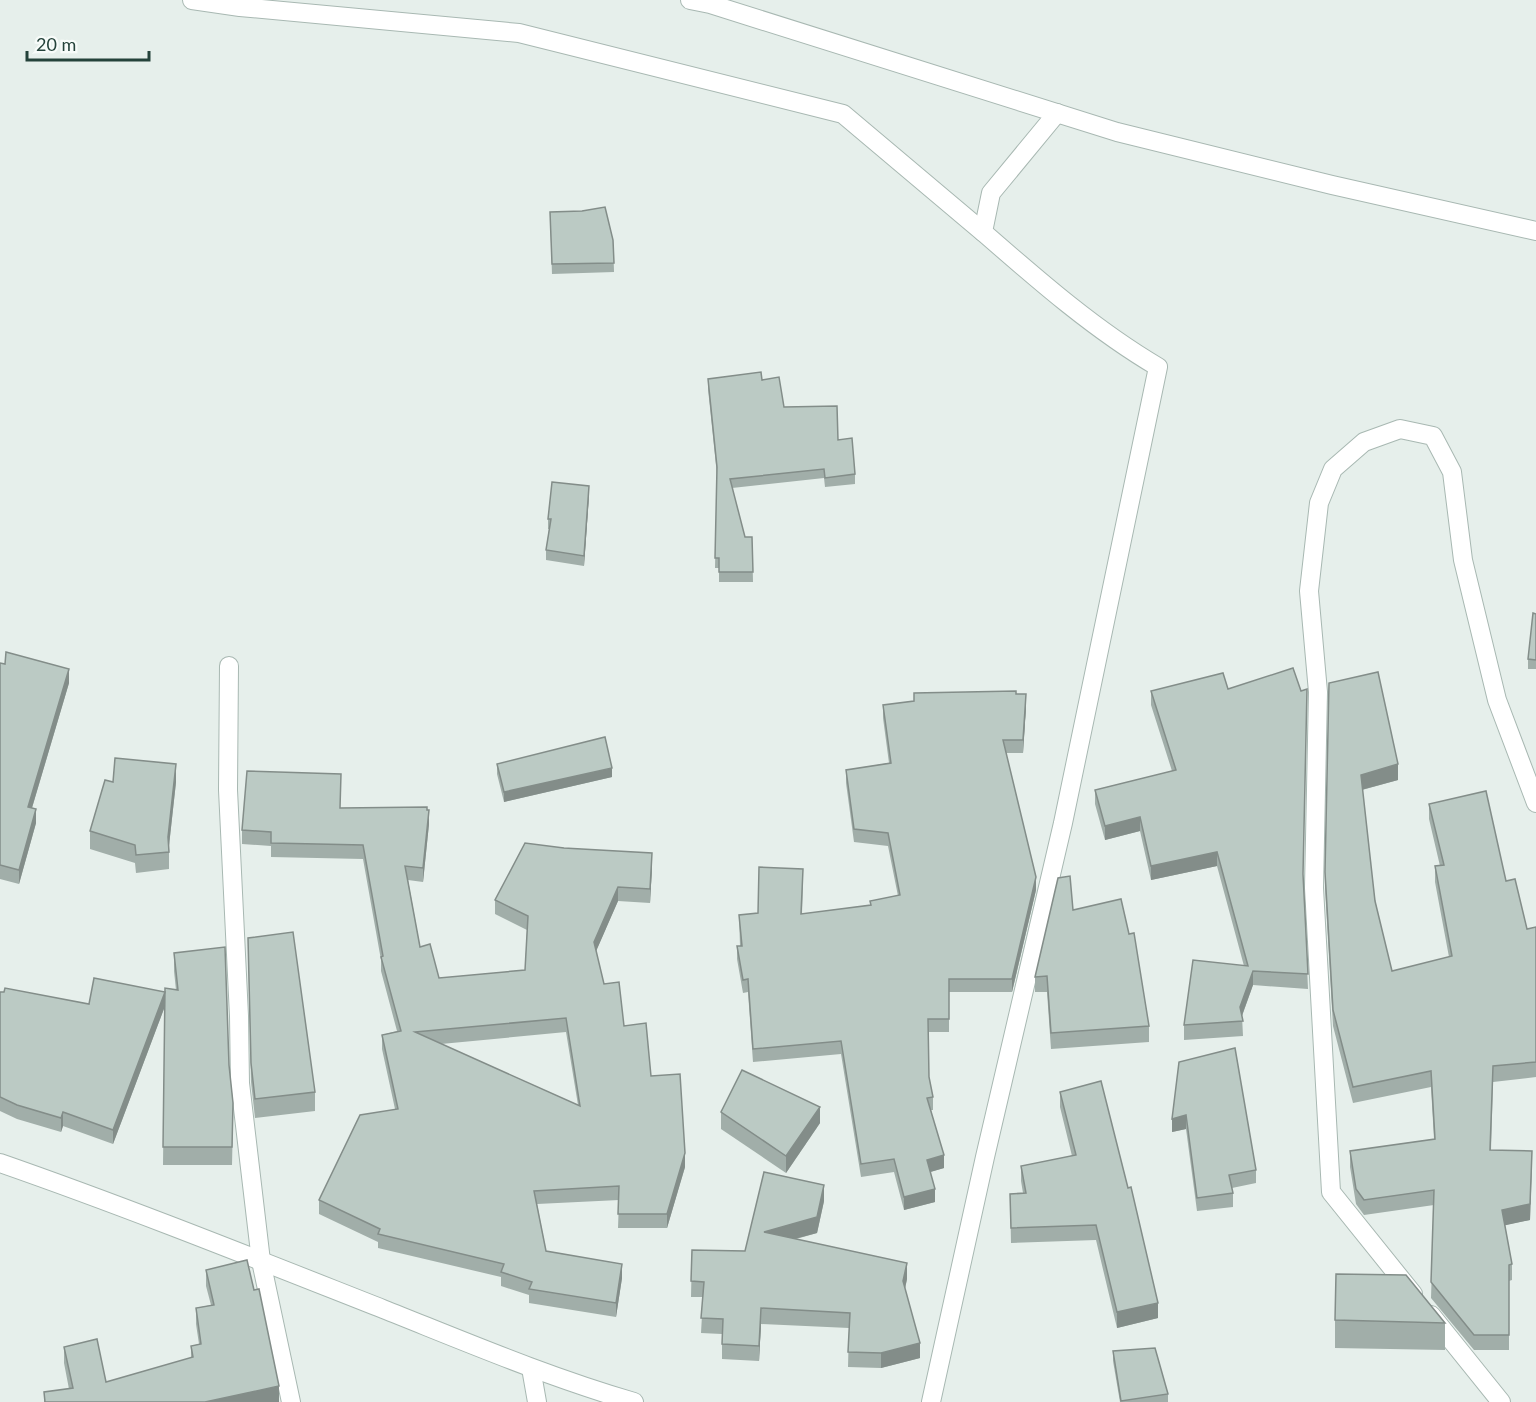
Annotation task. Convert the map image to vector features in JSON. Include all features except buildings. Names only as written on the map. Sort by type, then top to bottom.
[{"type":"street","points":[[192,0],[240,7],[519,33],[843,114],[1024,267],[1124,347],[1158,366],[1063,823],[985,1157],[932,1402]]},
{"type":"street","points":[[690,0],[710,4],[1117,132],[1536,231]]},
{"type":"street","points":[[983,232],[991,193],[1057,112]]},
{"type":"street","points":[[1501,1402],[1331,1192],[1314,888],[1318,692],[1309,591],[1319,503],[1333,469],[1364,442],[1400,429],[1433,436],[1452,472],[1463,560],[1497,700],[1536,803]]},
{"type":"street","points":[[229,666],[228,790],[240,1083],[261,1261],[291,1402]]},
{"type":"street","points":[[0,1163],[261,1261],[531,1368],[634,1402]]},
{"type":"street","points":[[531,1368],[537,1402]]}]
